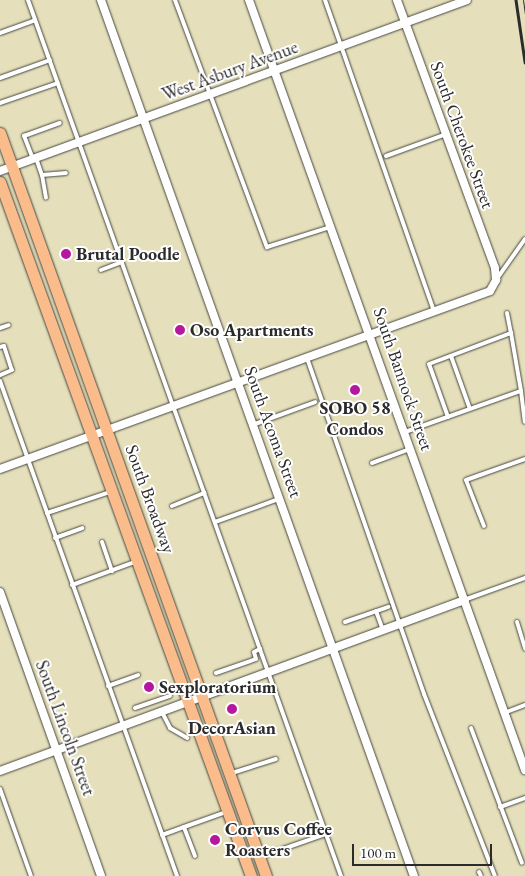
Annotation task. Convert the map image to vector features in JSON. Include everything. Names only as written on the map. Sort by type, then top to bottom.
[{"type":"main road","name":"South Broadway","points":[[0,133],[5,169],[195,699],[227,811],[250,876]]},
{"type":"main road","name":"South Broadway","points":[[0,182],[99,433],[112,491],[137,562],[195,699],[230,774],[266,876]]},
{"type":"street","name":"South Acoma Street","points":[[101,0],[240,382],[414,876]]},
{"type":"street","name":"South Bannock Street","points":[[249,0],[333,226],[525,770]]},
{"type":"street","name":"South Cherokee Street","points":[[398,0],[496,280]]},
{"type":"street","name":"West Asbury Avenue","points":[[5,169],[467,0]]},
{"type":"street","points":[[0,469],[485,294],[496,280]]},
{"type":"street","name":"South Lincoln Street","points":[[0,592],[58,749],[100,876]]},
{"type":"street","points":[[0,771],[464,600]]},
{"type":"lane","points":[[28,0],[341,876]]},
{"type":"lane","points":[[175,0],[267,247],[333,226]]},
{"type":"lane","points":[[325,0],[434,313]]},
{"type":"lane","points":[[0,33],[35,20]]},
{"type":"lane","points":[[0,78],[50,60]]},
{"type":"lane","points":[[0,103],[58,83]]},
{"type":"lane","points":[[46,198],[42,175],[24,136],[60,123]]},
{"type":"lane","points":[[386,156],[446,134]]},
{"type":"lane","points":[[42,175],[66,173]]},
{"type":"lane","points":[[496,280],[525,239]]},
{"type":"lane","points":[[102,270],[122,262]]},
{"type":"lane","points":[[507,313],[525,422]]},
{"type":"lane","points":[[0,328],[9,325]]},
{"type":"lane","points":[[448,417],[429,364],[510,333]]},
{"type":"lane","points":[[0,347],[4,346],[12,370],[0,375]]},
{"type":"lane","points":[[450,356],[470,409]]},
{"type":"lane","points":[[307,358],[399,624],[495,876]]},
{"type":"lane","points":[[0,381],[177,876]]},
{"type":"lane","points":[[405,432],[521,391]]},
{"type":"lane","points":[[255,424],[315,402]]},
{"type":"lane","points":[[372,462],[411,448]]},
{"type":"lane","points":[[484,526],[466,480],[525,459]]},
{"type":"lane","points":[[47,513],[112,491]]},
{"type":"lane","points":[[172,506],[205,493]]},
{"type":"lane","points":[[216,522],[281,498]]},
{"type":"lane","points":[[55,538],[82,528]]},
{"type":"lane","points":[[102,542],[112,571]]},
{"type":"lane","points":[[72,586],[137,562]]},
{"type":"lane","points":[[464,600],[525,578]]},
{"type":"lane","points":[[345,622],[388,607]]},
{"type":"lane","points":[[376,611],[382,630]]},
{"type":"lane","points":[[516,622],[524,640],[525,649]]},
{"type":"lane","points":[[216,673],[256,659],[254,652],[260,649]]},
{"type":"lane","points":[[108,686],[138,675]]},
{"type":"lane","points":[[135,708],[168,696],[166,709],[170,728],[187,738]]},
{"type":"lane","points":[[144,705],[148,716]]},
{"type":"lane","points":[[504,713],[525,705]]},
{"type":"lane","points":[[471,728],[522,863]]},
{"type":"lane","points":[[230,774],[276,758]]},
{"type":"lane","points":[[0,789],[32,876]]},
{"type":"lane","points":[[500,806],[525,798]]},
{"type":"lane","points":[[162,835],[227,811]]},
{"type":"lane","points":[[184,827],[195,856]]},
{"type":"lane","points":[[259,858],[326,834]]},
{"type":"tram line","points":[[523,0],[525,15]]},
{"type":"railway","points":[[516,0],[525,62]]},
{"type":"place","name":"Brutal Poodle","points":[[66,254]]},
{"type":"place","name":"Oso Apartments","points":[[180,330]]},
{"type":"place","name":"SOBO 58 Condos","points":[[355,390]]},
{"type":"place","name":"Sexploratorium","points":[[149,687]]},
{"type":"place","name":"DecorAsian","points":[[232,709]]},
{"type":"place","name":"Corvus Coffee Roasters","points":[[215,840]]}]
